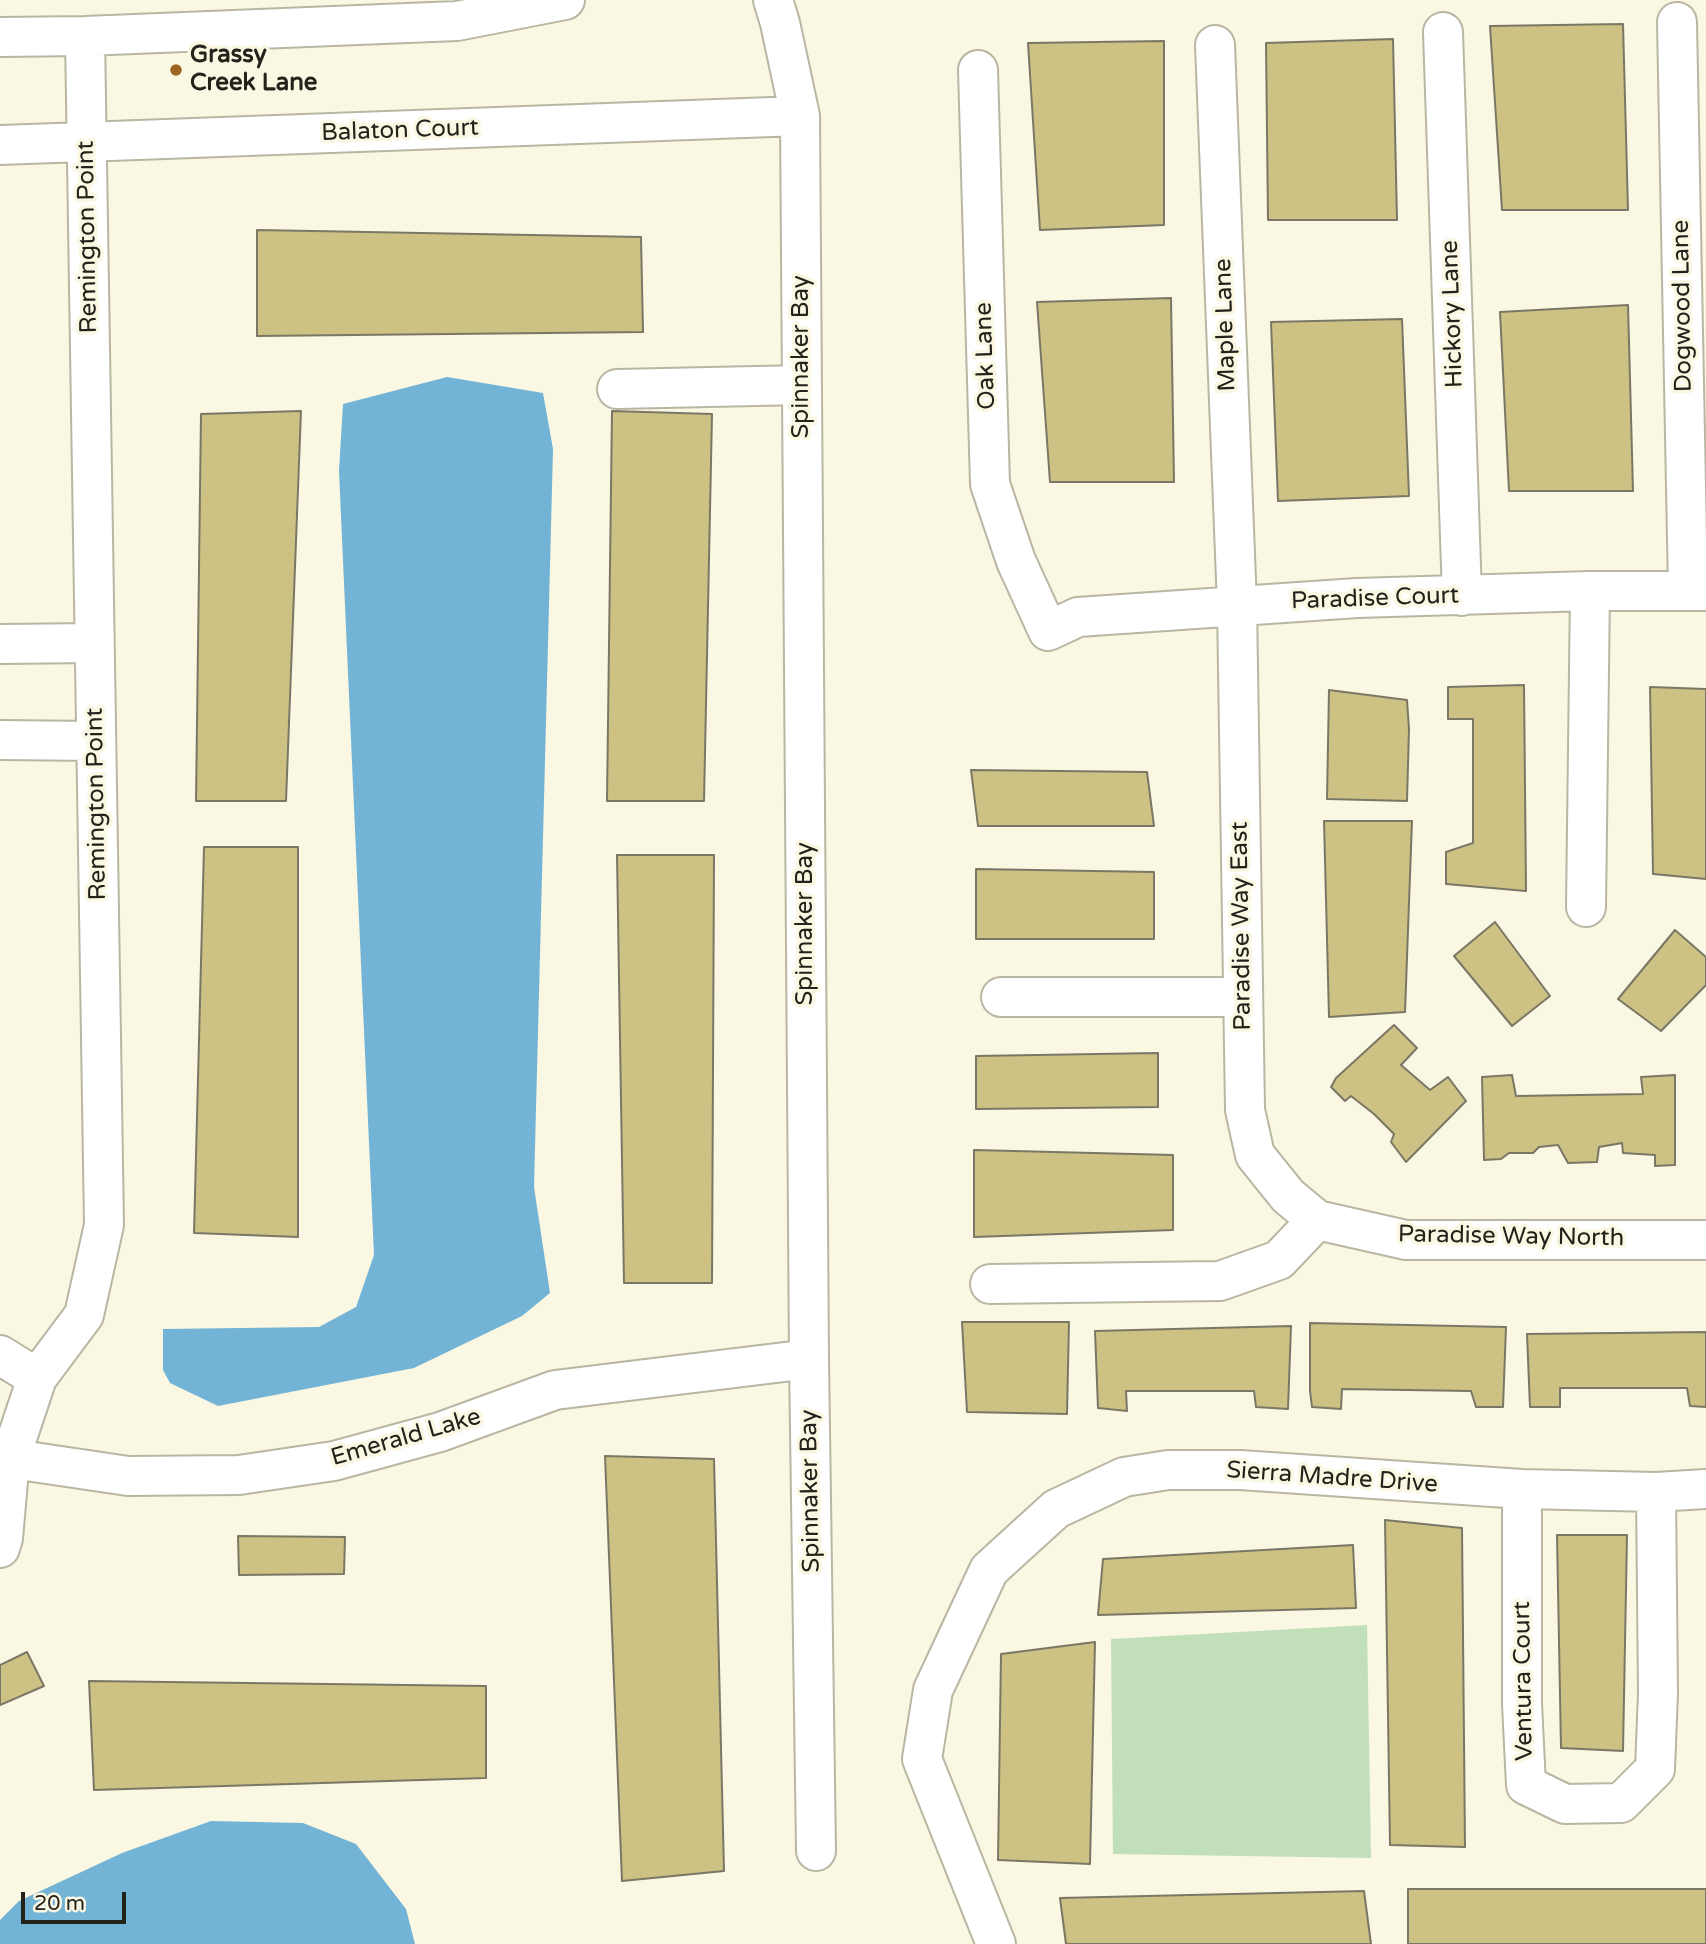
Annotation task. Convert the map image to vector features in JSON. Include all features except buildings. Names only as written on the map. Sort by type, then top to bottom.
[{"type":"street","points":[[0,37],[457,21],[565,0]]},
{"type":"street","name":"Spinnaker Bay","points":[[773,0],[800,116],[809,1359],[816,1851]]},
{"type":"street","name":"Dogwood Lane","points":[[1677,22],[1697,590]]},
{"type":"street","name":"Hickory Lane","points":[[1443,32],[1462,596]]},
{"type":"street","name":"Remington Point","points":[[0,1548],[3,1538],[5,1458],[37,1378],[85,1315],[104,1226],[85,36]]},
{"type":"street","name":"Maple Lane","points":[[1215,45],[1237,606]]},
{"type":"street","name":"Oak Lane","points":[[978,70],[990,484],[1016,561],[1048,631]]},
{"type":"street","name":"Balaton Court","points":[[0,145],[800,116]]},
{"type":"street","points":[[617,389],[803,385]]},
{"type":"street","name":"Paradise Court","points":[[1048,631],[1078,617],[1357,598],[1697,590]]},
{"type":"street","points":[[1586,907],[1590,591]]},
{"type":"street","name":"Paradise Way East","points":[[1237,606],[1245,1110],[1255,1155],[1287,1196],[1317,1220]]},
{"type":"street","points":[[0,644],[94,643]]},
{"type":"street","points":[[0,740],[96,741]]},
{"type":"street","points":[[1002,997],[1243,997]]},
{"type":"street","points":[[990,1284],[1220,1281],[1279,1260],[1317,1220]]},
{"type":"street","name":"Paradise Way North","points":[[1317,1220],[1406,1240],[1706,1240]]},
{"type":"street","points":[[0,1355],[37,1378]]},
{"type":"street","name":"Emerald Lake","points":[[5,1458],[128,1476],[239,1475],[334,1461],[440,1432],[555,1390],[809,1359]]},
{"type":"street","name":"Sierra Madre Drive","points":[[996,1944],[922,1759],[933,1690],[989,1570],[1056,1509],[1124,1478],[1168,1470],[1240,1471],[1522,1489],[1656,1492],[1706,1489]]},
{"type":"street","name":"Ventura Court","points":[[1522,1489],[1522,1704],[1526,1785],[1565,1804],[1621,1803],[1655,1769],[1658,1693],[1656,1492]]},
{"type":"green space","points":[[1367,1625],[1371,1858],[1113,1854],[1111,1639]]},
{"type":"water","points":[[447,377],[543,393],[553,449],[534,1187],[550,1293],[522,1316],[414,1368],[218,1406],[170,1383],[163,1370],[163,1329],[319,1327],[356,1307],[374,1255],[339,471],[343,404]]},
{"type":"water","points":[[211,1821],[303,1823],[356,1844],[406,1909],[415,1944],[0,1944],[0,1920],[19,1901],[122,1853]]},
{"type":"place","name":"Grassy Creek Lane","points":[[176,70]]}]
